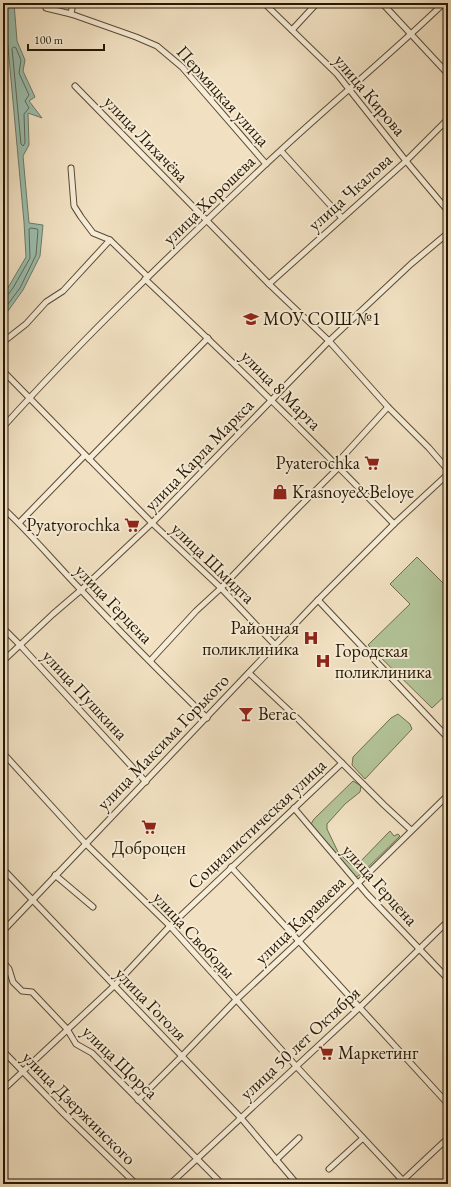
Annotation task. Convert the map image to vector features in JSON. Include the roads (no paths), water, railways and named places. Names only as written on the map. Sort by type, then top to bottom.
[{"type":"street","points":[[71,14],[73,3]]},
{"type":"street","name":"улица Кирова","points":[[264,3],[337,74],[348,90],[448,211]]},
{"type":"street","points":[[292,30],[318,3]]},
{"type":"street","points":[[382,3],[448,74]]},
{"type":"street","name":"улица Хорошева","points":[[3,427],[29,398],[146,278],[266,164],[412,34],[444,3]]},
{"type":"street","name":"Пермяцкая улица","points":[[46,8],[71,14],[157,46],[182,67],[266,164]]},
{"type":"street","name":"улица Лихачёва","points":[[75,86],[269,284],[329,341],[388,407],[429,448],[448,470]]},
{"type":"street","name":"улица Чкалова","points":[[269,284],[406,161],[448,119]]},
{"type":"street","name":"Пермяцкая улица","points":[[281,151],[342,218]]},
{"type":"street","name":"улица 8 Марта","points":[[72,168],[74,206],[93,233],[110,240],[146,278],[337,465],[394,524]]},
{"type":"street","name":"улица Карла Маркса","points":[[3,661],[152,523],[329,341],[411,264],[448,233]]},
{"type":"street","points":[[3,342],[26,324],[46,302],[63,291],[110,240]]},
{"type":"street","points":[[90,459],[208,338]]},
{"type":"street","name":"улица Шмидта","points":[[3,371],[152,523],[221,588],[276,645]]},
{"type":"street","points":[[150,662],[196,611],[221,588],[296,510],[388,407]]},
{"type":"street","points":[[19,523],[85,455]]},
{"type":"street","name":"улица Максима Горького","points":[[3,931],[318,600],[394,524],[448,474]]},
{"type":"street","name":"улица Герцена","points":[[3,508],[19,523],[150,662],[207,718]]},
{"type":"street","points":[[318,600],[448,738]]},
{"type":"street","name":"улица Пушкина","points":[[3,628],[146,782]]},
{"type":"street","points":[[249,673],[411,830]]},
{"type":"street","name":"улица Свободы","points":[[3,753],[86,844],[170,926],[363,1138],[402,1183]]},
{"type":"street","name":"Социалистическая улица","points":[[3,1090],[114,986],[170,926],[231,867],[342,763]]},
{"type":"street","name":"улица Караваева","points":[[138,1100],[236,1000],[299,941],[448,795]]},
{"type":"street","name":"улица Герцена","points":[[294,808],[367,894],[448,979]]},
{"type":"street","points":[[231,867],[448,1104]]},
{"type":"street","name":"улица Гоголя","points":[[3,869],[241,1118],[297,1184]]},
{"type":"street","points":[[56,875],[93,908]]},
{"type":"street","name":"улица 50 лет Октября","points":[[170,1184],[359,1008],[448,921]]},
{"type":"street","name":"улица Щорса","points":[[3,962],[9,969],[13,982],[22,991],[32,992],[67,1029],[76,1044],[92,1053],[222,1184]]},
{"type":"street","name":"улица Дзержинского","points":[[3,1051],[64,1114],[136,1184]]},
{"type":"street","points":[[276,1160],[299,1138]]},
{"type":"street","points":[[329,1169],[363,1138]]},
{"type":"street","points":[[402,1183],[448,1138]]},
{"type":"water","points":[[4,3],[14,3],[17,41],[25,60],[23,71],[35,97],[29,101],[42,118],[28,113],[29,145],[23,156],[29,223],[43,225],[40,256],[23,290],[3,318],[3,295],[26,257]]},
{"type":"place","name":"МОУ СОШ №1","points":[[251,319]]},
{"type":"place","name":"Pyaterochka","points":[[372,463]]},
{"type":"place","name":"Krasnoye&Beloye","points":[[280,492]]},
{"type":"place","name":"Pyatyorochka","points":[[132,525]]},
{"type":"place","name":"Районная поликлиника","points":[[311,638]]},
{"type":"place","name":"Городская поликлиника","points":[[323,661]]},
{"type":"place","name":"Вегас","points":[[246,714]]},
{"type":"place","name":"Доброцен","points":[[149,827]]},
{"type":"place","name":"Маркетинг","points":[[326,1053]]}]
